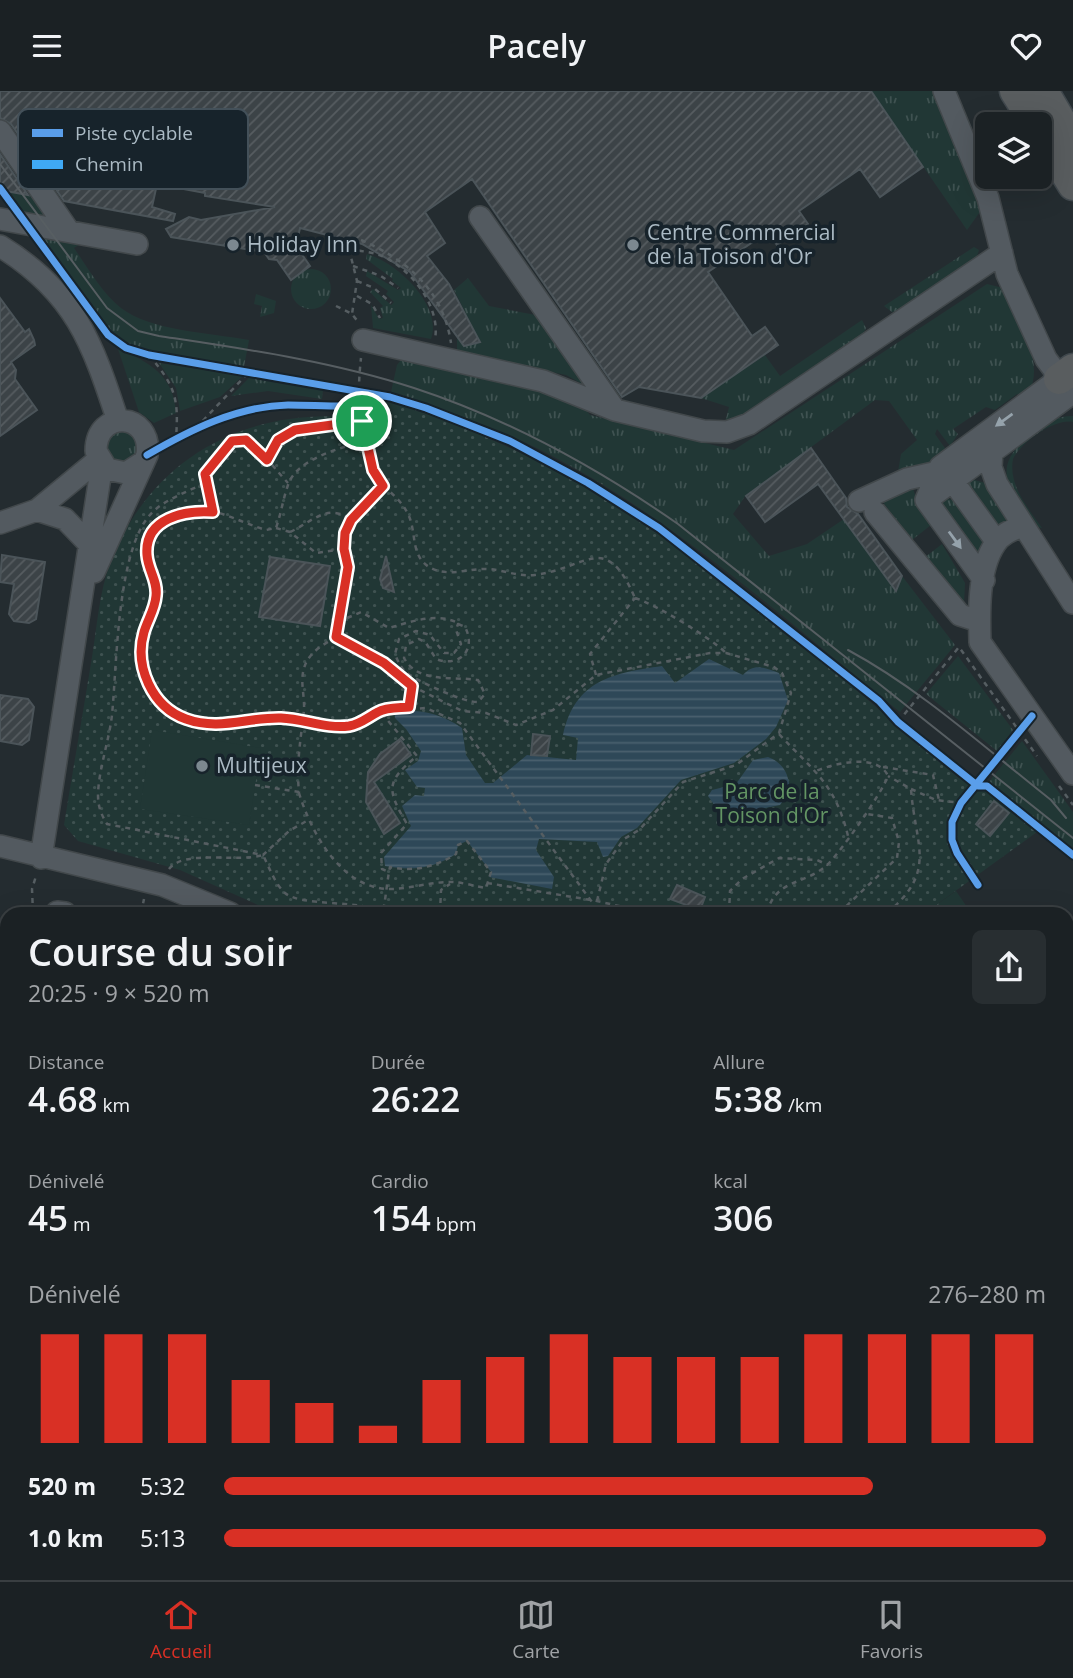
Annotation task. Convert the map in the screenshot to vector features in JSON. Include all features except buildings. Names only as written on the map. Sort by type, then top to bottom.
[{"type":"highway","points":[[1015,91],[1028,112]]},
{"type":"highway","points":[[1043,91],[1073,142]]},
{"type":"highway","points":[[1052,151],[1073,185]]},
{"type":"street","points":[[944,91],[988,198],[1007,274],[1034,335],[1070,386]]},
{"type":"street","points":[[0,131],[18,157]]},
{"type":"street","points":[[40,189],[68,230]]},
{"type":"street","points":[[480,217],[615,410]]},
{"type":"street","points":[[0,219],[137,244]]},
{"type":"street","points":[[0,246],[38,272],[56,290],[79,321],[98,359],[118,421]]},
{"type":"street","points":[[363,335],[450,360],[543,381],[615,410],[703,431],[727,432],[738,428],[1002,253]]},
{"type":"street","points":[[979,621],[960,615],[867,507],[907,479],[945,476],[992,451],[1070,386]]},
{"type":"street","points":[[984,580],[926,500],[945,476],[955,456],[1070,386]]},
{"type":"street","points":[[41,858],[89,555],[107,465],[96,443],[103,428],[118,421],[135,424],[142,430],[148,446],[145,458],[83,596]]},
{"type":"street","points":[[992,451],[991,467],[997,484],[1073,603]]},
{"type":"street","points":[[0,523],[37,510],[107,465],[133,471],[145,458]]},
{"type":"street","points":[[945,476],[996,541]]},
{"type":"street","points":[[37,510],[65,519],[89,555]]},
{"type":"street","points":[[1022,526],[996,541],[984,580],[979,642],[1026,724],[1073,773]]},
{"type":"street","points":[[0,846],[14,847],[41,858],[162,885],[215,907]]},
{"type":"street","points":[[0,858],[41,858]]},
{"type":"path","points":[[348,239],[357,296],[352,314]]},
{"type":"path","points":[[361,240],[412,269],[430,288],[451,341],[450,360]]},
{"type":"path","points":[[349,249],[380,255],[411,278],[433,314],[435,338],[430,342]]},
{"type":"path","points":[[353,266],[381,276],[398,288]]},
{"type":"path","points":[[356,281],[374,288],[391,303]]},
{"type":"path","points":[[357,296],[372,304],[380,318]]},
{"type":"path","points":[[336,306],[352,314],[363,335],[357,392],[364,441],[373,470],[383,486],[402,503],[409,516],[418,556],[430,567],[447,572],[487,569],[517,575],[536,575],[604,557],[619,568],[635,598],[652,603],[678,622],[715,642],[726,653]]},
{"type":"path","points":[[149,355],[170,382],[176,395],[176,438]]},
{"type":"path","points":[[194,430],[249,372]]},
{"type":"path","points":[[145,458],[176,438],[246,410],[286,405],[342,405],[357,392]]},
{"type":"path","points":[[267,460],[278,440],[295,430],[362,421]]},
{"type":"path","points":[[213,512],[213,502],[204,483],[207,470],[232,441],[246,440],[288,483]]},
{"type":"path","points":[[276,528],[288,483],[317,457],[364,441]]},
{"type":"path","points":[[204,483],[162,504],[148,517],[132,549],[122,601],[111,715],[98,792],[100,812],[107,824],[263,855]]},
{"type":"path","points":[[383,486],[351,520],[344,549],[348,567],[336,637],[306,662],[297,755],[299,792],[330,855],[345,871],[387,890],[453,882],[486,888],[491,872],[467,841],[458,845],[456,854],[441,864],[406,870],[390,867],[389,871],[387,890],[385,907]]},
{"type":"path","points":[[344,549],[316,553],[290,532],[276,528],[266,530],[213,512],[173,515],[161,522],[149,541],[147,557],[156,592],[142,642],[141,657],[148,684],[171,711],[203,724],[238,724],[276,718],[302,720],[327,727],[348,726],[380,711],[409,707],[438,711],[460,723],[590,899],[592,907]]},
{"type":"path","points":[[290,532],[330,512],[342,513],[351,520]]},
{"type":"path","points":[[596,675],[590,654],[635,598]]},
{"type":"path","points":[[338,622],[361,612],[389,628],[423,619],[442,619],[458,624],[467,630],[469,639],[467,652],[460,659],[449,663],[436,659],[426,643],[419,639],[406,645],[404,657],[411,667],[426,675],[478,680],[485,694],[478,702],[462,701],[413,677],[404,670],[396,655],[399,639],[416,631],[430,635],[444,653],[454,653],[461,643],[456,630],[458,624]]},
{"type":"path","points":[[336,637],[384,663],[412,686],[463,711],[486,713],[516,725],[525,724],[553,710],[596,675],[676,658],[726,653],[774,667],[788,683],[790,702],[779,733],[736,765],[683,782],[639,830],[624,839],[606,864],[597,901]]},
{"type":"path","points":[[898,722],[959,647],[1026,724],[961,803],[952,822],[952,840],[978,885]]},
{"type":"path","points":[[409,707],[412,686]]},
{"type":"path","points":[[380,711],[416,756],[398,771],[391,784],[392,799],[407,824],[381,853],[382,869],[389,871]]},
{"type":"path","points":[[779,733],[816,771],[837,798],[848,836]]},
{"type":"path","points":[[816,771],[833,765],[873,763],[933,775],[939,800]]},
{"type":"path","points":[[883,767],[888,776],[911,789],[939,800],[961,803]]},
{"type":"path","points":[[769,907],[780,888],[828,865],[866,814],[888,776]]},
{"type":"path","points":[[255,785],[299,792]]},
{"type":"path","points":[[894,907],[911,893],[921,866],[911,789]]},
{"type":"path","points":[[845,907],[897,858],[899,842],[892,818],[866,814]]},
{"type":"path","points":[[162,885],[176,860],[194,857],[247,860],[263,855],[289,831],[310,819]]},
{"type":"path","points":[[263,855],[280,888],[295,899],[343,901],[366,907]]},
{"type":"path","points":[[33,907],[32,889],[41,858]]},
{"type":"path","points":[[729,907],[730,891],[772,860],[803,859],[828,865]]},
{"type":"path","points":[[440,907],[441,890],[453,882]]},
{"type":"path","points":[[486,883],[590,899],[619,907]]},
{"type":"green space","points":[[871,91],[937,91],[982,209],[967,230]]},
{"type":"green space","points":[[9,191],[38,197],[54,219],[28,219]]},
{"type":"green space","points":[[42,237],[80,244],[74,248],[96,280],[114,302],[134,316],[165,326],[249,340],[244,367],[158,355],[133,348],[122,341],[96,316]]},
{"type":"green space","points":[[974,247],[979,250],[977,256],[896,311],[892,312],[884,306]]},
{"type":"green space","points":[[367,254],[403,275],[424,299],[433,326],[431,339],[373,328],[371,305],[379,319],[383,318],[380,308],[383,306],[370,292],[373,289],[391,305],[394,302],[386,294],[388,291],[366,276],[367,271],[398,290],[401,288],[366,259]]},
{"type":"green space","points":[[311,269],[319,270],[325,275],[330,281],[330,297],[325,303],[319,308],[311,309],[303,308],[297,303],[292,297],[291,289],[292,281],[297,275],[303,270]]},
{"type":"green space","points":[[468,278],[489,306],[546,317],[597,392],[566,375],[457,352],[457,338],[464,346],[480,342],[454,290]]},
{"type":"green space","points":[[987,284],[1003,288],[1028,340],[1034,368],[1028,394],[1017,394],[995,410],[986,407],[953,429],[958,434],[950,446],[937,429],[935,434],[947,451],[925,465],[898,472],[901,454],[917,440],[889,401],[875,400],[746,495],[733,514],[769,556],[807,544],[844,519],[894,589],[902,576],[955,645],[900,712],[712,560],[611,490],[506,434],[391,392],[397,365],[401,360],[561,394],[582,405],[590,415],[734,450]]},
{"type":"green space","points":[[256,294],[276,301],[274,313],[260,317],[262,306],[254,304]]},
{"type":"green space","points":[[862,320],[866,328],[862,336],[753,412],[725,423],[729,407],[701,398],[765,355],[780,376]]},
{"type":"green space","points":[[118,349],[140,359],[158,372],[171,389],[176,413],[154,423],[139,412]]},
{"type":"green space","points":[[159,363],[243,376],[220,397],[180,411],[176,388]]},
{"type":"green space","points":[[250,377],[323,390],[322,399],[268,391],[231,396]]},
{"type":"green space","name":"Parc de la Toison d'Or","points":[[387,400],[470,430],[549,467],[605,499],[711,572],[812,653],[959,778],[984,789],[1037,832],[933,907],[263,907],[180,870],[78,841],[64,825],[103,587],[110,564],[128,527],[150,494],[177,468],[208,446],[242,431],[279,421],[318,416],[359,418],[377,403]]},
{"type":"green space","points":[[1073,416],[1073,422],[1057,424],[1039,433],[1023,445],[1013,459],[1016,487],[1042,528],[1035,527],[1011,489],[1007,467],[1011,456],[1034,433],[1057,419]]},
{"type":"green space","points":[[122,431],[133,436],[138,447],[133,458],[122,463],[111,458],[106,447],[111,436]]},
{"type":"green space","points":[[968,478],[985,483],[1011,519],[1003,526],[984,514],[972,494],[966,480]]},
{"type":"green space","points":[[912,485],[918,505],[931,525],[912,540],[882,501]]},
{"type":"green space","points":[[940,500],[956,500],[984,540],[978,553],[974,553],[941,511]]},
{"type":"green space","points":[[942,544],[965,583],[964,604],[944,577],[924,558]]},
{"type":"green space","points":[[958,656],[1013,730],[997,751],[926,694]]},
{"type":"green space","name":"Multijeux","points":[[152,730],[261,748],[249,825],[140,809]]},
{"type":"green space","points":[[1022,741],[1073,812],[1073,851],[987,784]]},
{"type":"green space","points":[[956,891],[967,907],[933,907]]},
{"type":"water","points":[[709,659],[743,675],[756,667],[779,673],[788,700],[776,727],[766,739],[734,763],[681,780],[637,828],[621,837],[608,856],[603,857],[597,842],[539,839],[536,850],[554,877],[552,889],[489,877],[491,872],[467,841],[458,845],[456,854],[430,866],[385,866],[384,857],[411,826],[402,806],[415,795],[424,796],[425,788],[417,787],[405,770],[418,761],[421,751],[395,718],[394,711],[430,713],[462,728],[466,755],[485,783],[493,783],[527,755],[576,760],[578,738],[563,735],[577,702],[599,683],[612,676],[662,666],[675,683]]},
{"type":"water","points":[[768,757],[782,766],[788,780],[790,791],[780,805],[733,815],[715,806],[708,796],[712,790],[736,784],[753,760]]},
{"type":"tram line","points":[[0,164],[18,188]]},
{"type":"tram line","points":[[19,189],[107,308],[138,331],[351,370],[414,388],[484,414],[551,446],[616,483],[678,524],[1073,838]]},
{"type":"tram line","points":[[848,650],[902,683],[953,721],[1051,800],[1066,818]]},
{"type":"cycle path","points":[[0,188],[108,335],[126,348],[149,355],[390,397],[510,441],[588,483],[659,528],[879,701],[898,722],[978,786],[987,786],[1073,855]]},
{"type":"cycle path","points":[[147,455],[197,428],[232,415],[269,406],[342,406],[357,392]]},
{"type":"cycle path","points":[[978,885],[957,853],[952,840],[952,822],[961,803],[1032,716]]},
{"type":"place","name":"Holiday Inn","points":[[233,245]]},
{"type":"place","name":"Centre Commercial de la Toison d'Or","points":[[633,245]]},
{"type":"place","name":"Multijeux","points":[[202,766]]},
{"type":"route","points":[[362,421],[364,441],[373,470],[383,486],[351,520],[345,533],[343,543],[348,567],[336,637],[384,663],[412,686],[409,707],[380,711],[358,724],[327,727],[286,718],[238,724],[203,724],[171,711],[148,684],[141,657],[144,631],[155,605],[156,595],[156,583],[147,557],[152,535],[161,522],[173,515],[213,512],[213,502],[203,479],[207,470],[232,441],[246,440],[267,460],[278,440],[295,430],[362,421]]}]
